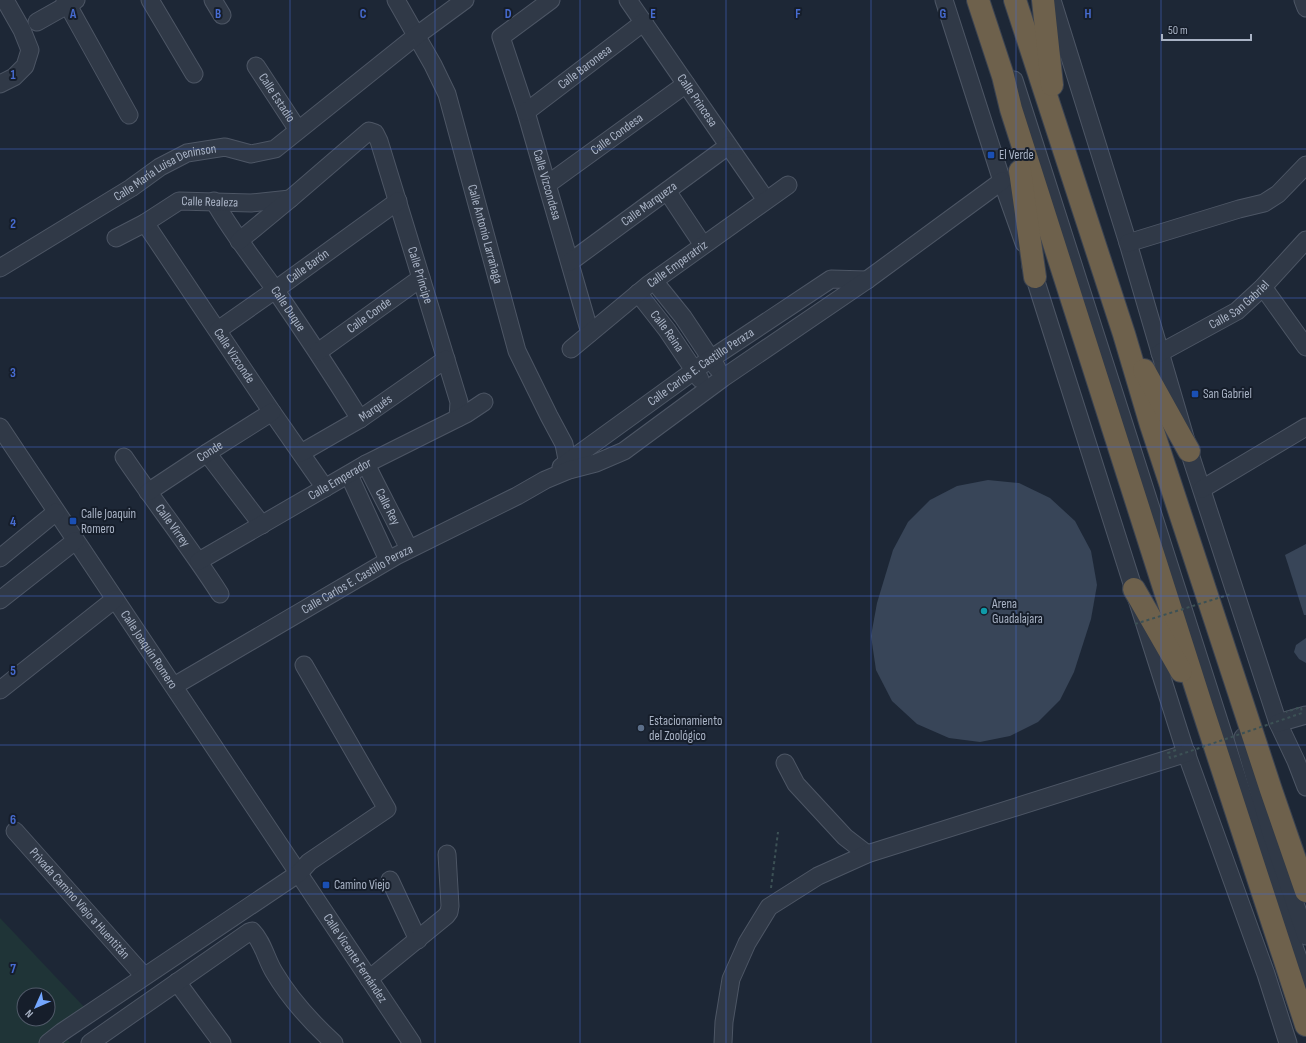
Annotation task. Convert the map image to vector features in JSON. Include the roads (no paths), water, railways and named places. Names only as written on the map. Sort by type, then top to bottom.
[{"type":"highway","points":[[978,0],[1011,109],[1202,707],[1306,1024]]},
{"type":"highway","points":[[1015,0],[1124,334],[1151,425],[1268,782],[1306,891]]},
{"type":"highway","points":[[1043,0],[1057,130]]},
{"type":"highway","points":[[1011,109],[1035,277]]},
{"type":"highway","points":[[1124,334],[1189,451]]},
{"type":"highway","points":[[1134,589],[1202,707]]},
{"type":"street","points":[[0,84],[14,77],[26,66],[30,50],[22,30],[4,0]]},
{"type":"street","points":[[150,0],[194,74]]},
{"type":"street","points":[[213,0],[222,15]]},
{"type":"street","name":"Calle Antonio Larrañaga","points":[[396,0],[433,65],[447,94],[517,351],[564,444],[568,466]]},
{"type":"street","name":"Calle María Luisa Deninson","points":[[0,268],[131,188],[160,167],[187,153],[225,147],[252,154],[275,149],[416,36],[465,0]]},
{"type":"street","name":"Calle Vizcondesa","points":[[551,0],[501,37],[548,184],[590,333]]},
{"type":"street","name":"Calle Princesa","points":[[628,0],[766,200]]},
{"type":"street","points":[[944,0],[1002,181],[1035,277],[1182,740],[1182,752],[1266,974],[1288,1043]]},
{"type":"street","points":[[988,0],[1255,833],[1306,981]]},
{"type":"street","points":[[1007,0],[1238,722],[1271,832],[1306,936]]},
{"type":"street","points":[[1052,0],[1128,243],[1189,451],[1282,717],[1301,760],[1306,787]]},
{"type":"street","points":[[1303,0],[1306,8]]},
{"type":"street","points":[[37,22],[69,2],[129,115]]},
{"type":"street","name":"Calle Baronesa","points":[[526,112],[644,22]]},
{"type":"street","name":"Calle Estadio","points":[[256,66],[298,130]]},
{"type":"street","name":"Calle Condesa","points":[[548,184],[686,84]]},
{"type":"street","name":"Calle Príncipe","points":[[290,199],[369,131],[375,133],[379,140],[459,402],[458,418]]},
{"type":"street","name":"Calle Marqueza","points":[[570,262],[728,146]]},
{"type":"street","points":[[1128,243],[1239,209],[1264,203],[1278,194],[1306,166]]},
{"type":"street","name":"Calle Carlos E. Castillo Peraza","points":[[568,466],[596,463],[624,451],[723,378],[867,280],[1002,181]]},
{"type":"street","name":"Calle Emperatriz","points":[[571,349],[638,293],[788,185]]},
{"type":"street","points":[[668,190],[703,245]]},
{"type":"street","points":[[239,241],[290,199]]},
{"type":"street","name":"Calle Realeza","points":[[116,238],[145,223],[179,201],[251,203],[290,199]]},
{"type":"street","name":"Calle Duque","points":[[214,201],[239,241],[318,352],[360,419]]},
{"type":"street","name":"Calle Barón","points":[[218,330],[398,201]]},
{"type":"street","name":"Calle Vizconde","points":[[145,223],[325,488]]},
{"type":"street","name":"Calle San Gabriel","points":[[1160,353],[1237,311],[1263,287],[1306,240]]},
{"type":"street","name":"Calle Conde","points":[[318,352],[421,278]]},
{"type":"street","name":"Calle Carlos E. Castillo Peraza","points":[[174,686],[388,560],[517,496],[568,466],[610,432],[694,370],[831,279],[867,280]]},
{"type":"street","name":"Calle Reina","points":[[654,281],[683,317],[723,378]]},
{"type":"street","points":[[1263,287],[1306,348]]},
{"type":"street","name":"Calle Reina","points":[[638,293],[667,330],[707,391]]},
{"type":"street","points":[[667,330],[683,317]]},
{"type":"street","name":"Marqués","points":[[301,453],[360,419],[446,359]]},
{"type":"street","name":"Calle Emperador","points":[[199,561],[366,464],[458,418],[484,402]]},
{"type":"street","name":"Conde","points":[[148,492],[207,452],[272,412]]},
{"type":"street","points":[[1202,490],[1306,427]]},
{"type":"street","name":"Calle Joaquín Romero","points":[[0,428],[299,872]]},
{"type":"street","points":[[207,452],[262,525]]},
{"type":"street","name":"Calle Virrey","points":[[124,457],[199,561],[220,594]]},
{"type":"street","name":"Calle Rey","points":[[366,464],[409,549]]},
{"type":"street","name":"Calle Rey","points":[[349,475],[388,560]]},
{"type":"street","points":[[0,558],[56,512]]},
{"type":"street","points":[[374,528],[394,518]]},
{"type":"street","points":[[0,600],[75,541]]},
{"type":"street","points":[[0,690],[115,599]]},
{"type":"street","points":[[48,1043],[144,976],[299,872],[309,862],[387,809],[304,665]]},
{"type":"street","points":[[1282,717],[1306,715]]},
{"type":"street","points":[[723,1043],[724,1022],[731,979],[747,943],[769,907],[818,876],[867,854],[1182,752]]},
{"type":"street","points":[[785,763],[796,784],[845,837],[867,854]]},
{"type":"street","name":"Privada Camino Viejo a Huentitán","points":[[15,831],[144,976]]},
{"type":"street","points":[[369,979],[418,940],[449,912],[450,906],[447,854]]},
{"type":"street","name":"Calle Vicente Fernández","points":[[299,872],[412,1043]]},
{"type":"street","points":[[390,880],[418,940]]},
{"type":"street","points":[[90,1043],[252,931],[262,946],[273,971],[287,992],[304,1013],[334,1043]]},
{"type":"street","points":[[177,982],[222,1043]]},
{"type":"place","name":"El Verde","points":[[991,155]]},
{"type":"place","name":"San Gabriel","points":[[1195,394]]},
{"type":"place","name":"Calle Joaquin Romero","points":[[73,521]]},
{"type":"place","name":"Arena Guadalajara","points":[[984,611]]},
{"type":"place","name":"Estacionamiento del Zoológico","points":[[641,728]]},
{"type":"place","name":"Camino Viejo","points":[[326,885]]}]
